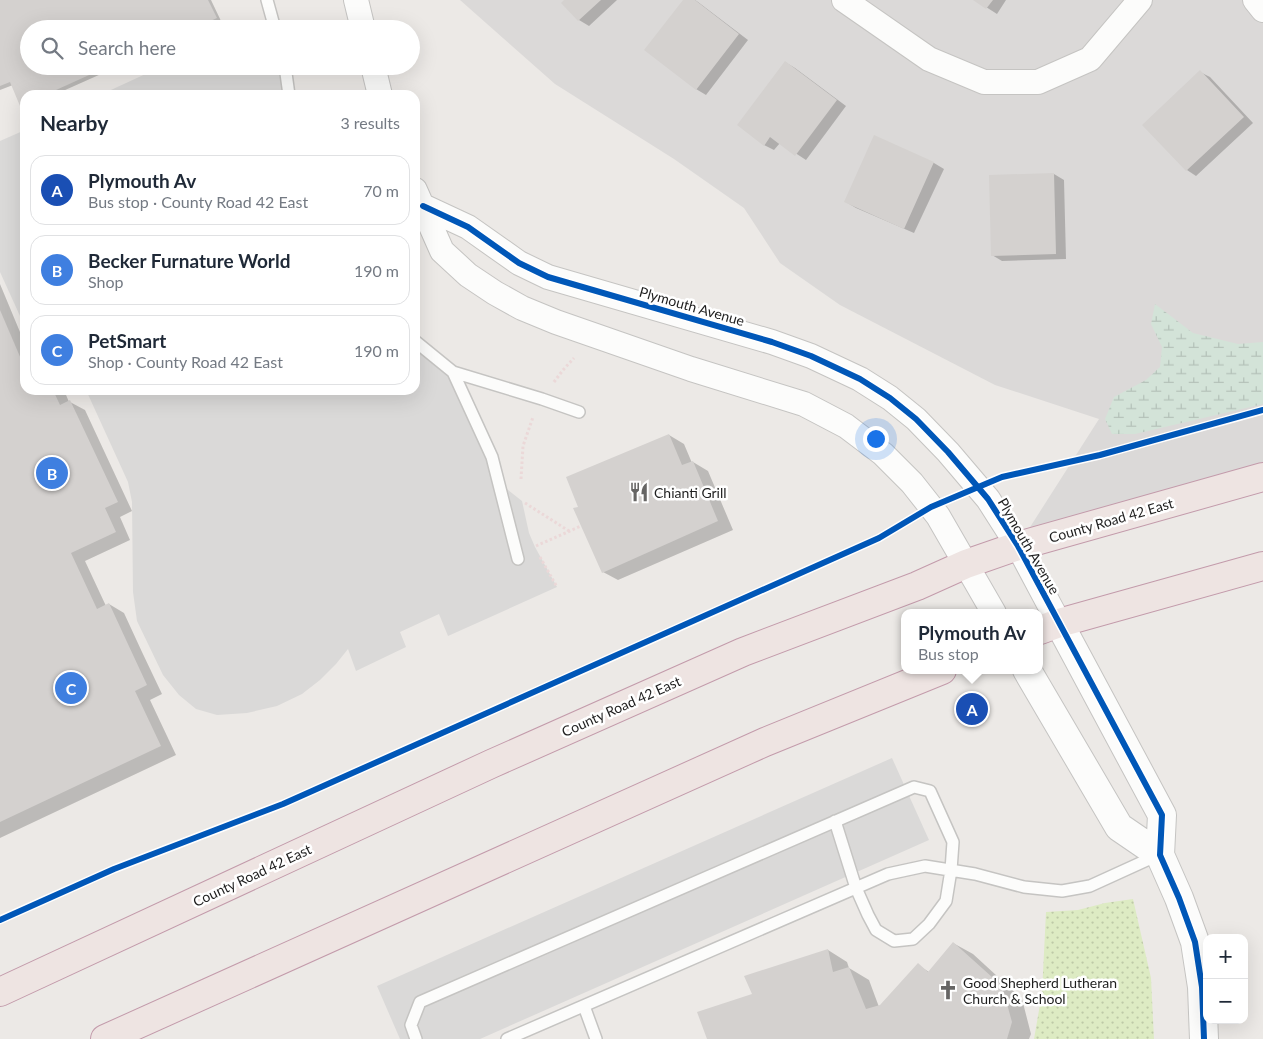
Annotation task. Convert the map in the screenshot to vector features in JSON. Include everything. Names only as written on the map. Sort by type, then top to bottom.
[{"type":"highway","name":"County Road 42 East","points":[[0,992],[491,764],[743,652],[917,586],[966,564],[1018,546],[1263,477]]},
{"type":"highway","points":[[1049,626],[1263,566]]},
{"type":"highway","points":[[104,1039],[765,742],[932,674]]},
{"type":"street","points":[[356,0],[361,20]]},
{"type":"street","points":[[844,0],[929,59],[984,82],[1038,82],[1090,59],[1140,0]]},
{"type":"street","points":[[1255,0],[1263,10]]},
{"type":"street","points":[[375,75],[379,90]]},
{"type":"street","name":"Plymouth Avenue","points":[[420,204],[468,227],[519,263],[548,276],[772,342],[811,356],[860,379],[890,398],[916,419],[948,452],[988,499],[1018,546],[1042,609]]},
{"type":"street","name":"Plymouth Avenue","points":[[420,207],[442,251],[468,275],[522,308],[556,322],[691,369],[804,404],[846,426],[883,454],[912,483],[938,516],[992,609]]},
{"type":"street","name":"Plymouth Avenue","points":[[1043,611],[1049,626],[1162,815],[1160,855],[1196,942],[1202,986],[1204,1039]]},
{"type":"street","points":[[1029,674],[1118,827],[1160,855]]},
{"type":"lane","points":[[268,0],[273,20]]},
{"type":"lane","points":[[287,75],[289,90]]},
{"type":"lane","points":[[420,345],[453,372],[579,412]]},
{"type":"lane","points":[[453,372],[492,457],[518,560]]},
{"type":"lane","points":[[416,1039],[410,1025],[420,1002],[835,821],[914,787],[930,791],[953,842],[946,901],[929,924],[913,939],[894,941],[876,930],[856,888],[835,821]]},
{"type":"lane","points":[[507,1039],[530,1035],[584,1006],[888,874],[925,866],[975,874],[1024,887],[1062,891],[1090,886],[1160,855]]},
{"type":"lane","points":[[584,1006],[596,1039]]},
{"type":"path","points":[[521,484],[523,446],[534,415],[542,399],[574,358]]},
{"type":"path","points":[[524,509],[522,501],[569,532]]},
{"type":"path","points":[[518,560],[534,547],[581,526]]},
{"type":"path","points":[[532,540],[556,587]]},
{"type":"shaded area","points":[[460,0],[1263,0],[1263,477],[1018,546],[1099,419],[995,385],[840,305],[780,263],[744,208],[674,159],[555,84]]},
{"type":"shaded area","points":[[143,75],[286,75],[288,90],[111,90]]},
{"type":"shaded area","points":[[20,132],[20,316],[0,272],[0,141]]},
{"type":"shaded area","points":[[420,345],[453,372],[498,482],[522,501],[529,533],[557,587],[448,636],[439,614],[400,632],[406,647],[356,671],[348,649],[320,680],[302,694],[277,706],[247,713],[217,715],[196,709],[179,695],[163,675],[137,621],[133,592],[132,502],[128,482],[88,395],[420,395]]},
{"type":"shaded area","points":[[892,758],[929,840],[480,1039],[400,1039],[377,986]]},
{"type":"green space","points":[[1155,304],[1193,333],[1238,344],[1263,342],[1263,404],[1135,434],[1112,434],[1105,419],[1114,397],[1146,380],[1160,367],[1162,347],[1151,324]]},
{"type":"green space","points":[[1133,899],[1151,978],[1154,1039],[1034,1039],[1042,993],[1046,912],[1078,910],[1105,903]]},
{"type":"building","points":[[0,0],[208,0],[217,18],[213,20],[20,20],[20,75],[89,75],[56,90],[20,90],[20,106],[10,82],[0,86]]},
{"type":"building","points":[[564,0],[601,0],[578,21],[561,3]]},
{"type":"building","points":[[683,0],[695,0],[739,34],[696,90],[644,50]]},
{"type":"building","points":[[973,0],[993,0],[986,9]]},
{"type":"building","points":[[785,61],[837,100],[795,156],[770,137],[764,146],[737,125]]},
{"type":"building","points":[[1200,70],[1244,117],[1186,171],[1142,125]]},
{"type":"building","points":[[874,135],[934,162],[904,229],[844,202]]},
{"type":"building","points":[[1054,173],[1056,254],[991,256],[989,175]]},
{"type":"building","points":[[0,310],[20,357],[20,395],[55,395],[60,405],[70,400],[118,502],[105,508],[116,532],[71,553],[97,609],[109,603],[147,685],[135,691],[161,746],[0,822]]},
{"type":"building","name":"Chianti Grill","points":[[669,434],[682,465],[693,461],[718,521],[602,573],[573,508],[578,507],[566,477]]},
{"type":"building","name":"Good Shepherd Lutheran Church & School","points":[[953,942],[1002,986],[1012,1022],[1007,1039],[707,1039],[697,1012],[752,994],[744,976],[828,949],[833,972],[849,967],[866,1009],[880,1005],[918,963],[928,972]]},
{"type":"cycle path","points":[[423,206],[468,227],[519,263],[548,277],[772,342],[811,356],[860,379],[890,398],[916,419],[948,452],[988,499],[1018,546],[1162,815],[1160,855],[1179,898],[1195,942],[1202,987],[1204,1039]]},
{"type":"cycle path","points":[[0,920],[114,869],[283,804],[879,538],[931,507],[1002,477],[1100,455],[1263,410]]},
{"type":"place","name":"Becker Furnature World","points":[[52,473]]},
{"type":"place","name":"Chianti Grill","points":[[639,492]]},
{"type":"place","name":"PetSmart","points":[[71,688]]},
{"type":"place","name":"Plymouth Av","points":[[972,709]]},
{"type":"place","name":"Good Shepherd Lutheran Church & School","points":[[948,990]]}]
